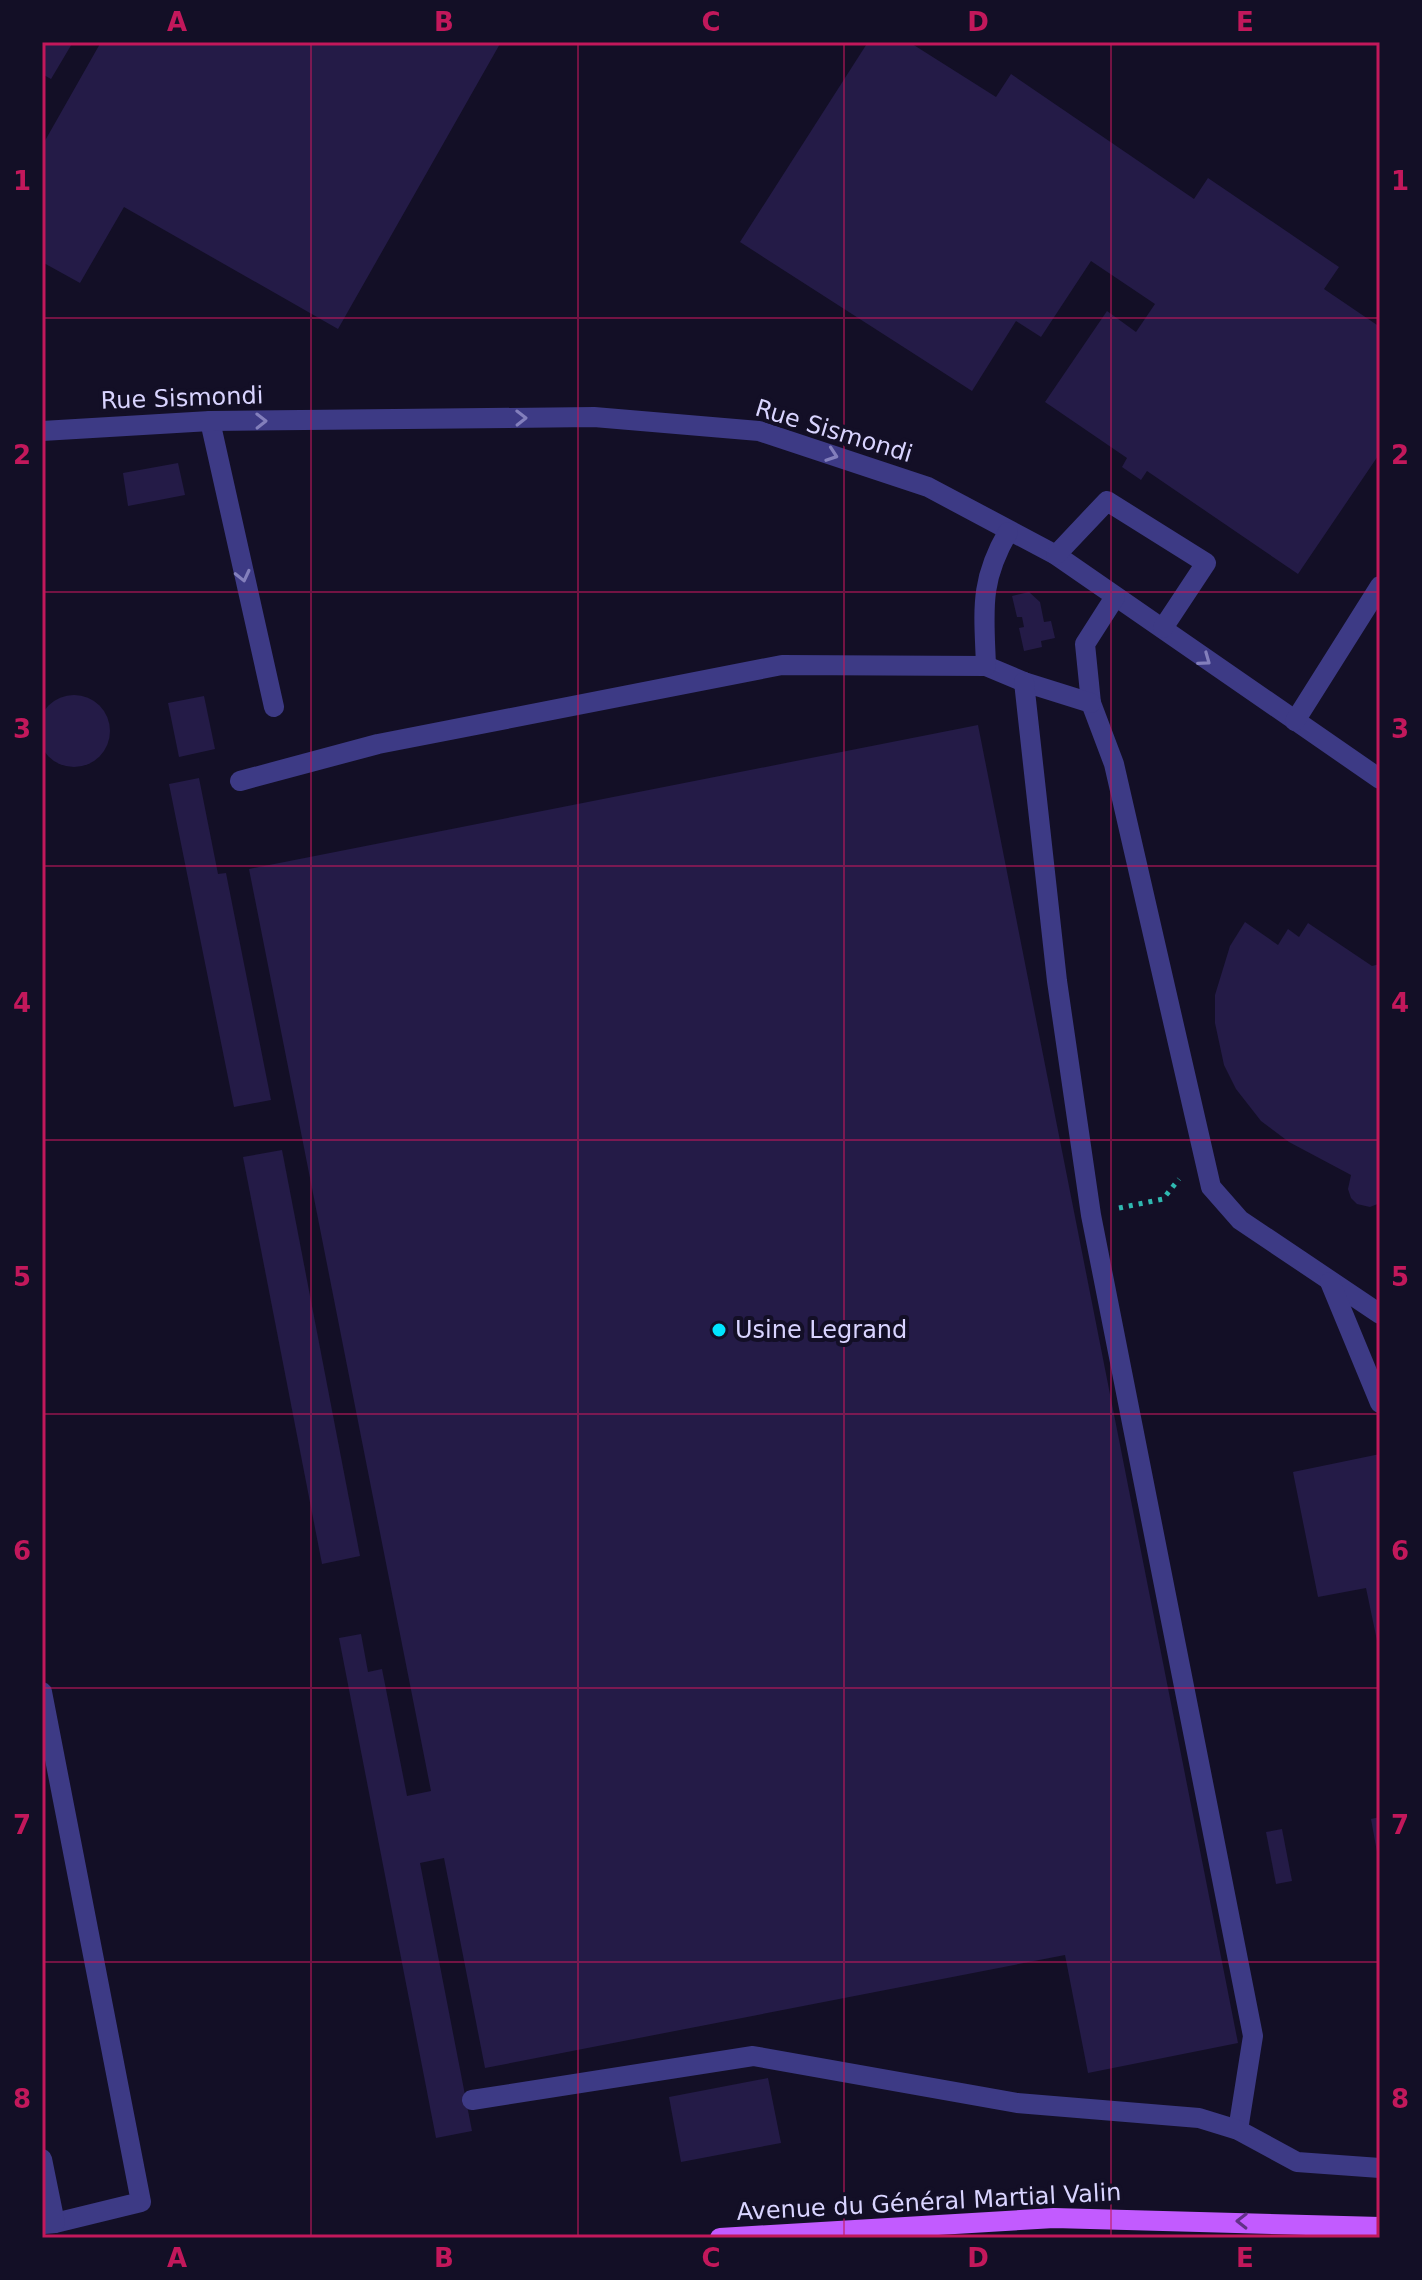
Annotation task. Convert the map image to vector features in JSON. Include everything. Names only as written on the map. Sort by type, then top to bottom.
[{"type":"main road","name":"Avenue du Général Martial Valin","points":[[720,2238],[1054,2218],[1380,2227]]},
{"type":"street","name":"Rue Sismondi","points":[[42,431],[210,421],[594,417],[759,431],[928,487],[1056,555],[1380,779]]},
{"type":"street","points":[[210,421],[274,707]]},
{"type":"street","points":[[1056,555],[1107,501],[1206,563],[1163,628]]},
{"type":"street","points":[[986,666],[984,590],[994,555],[1008,532]]},
{"type":"street","points":[[1295,721],[1380,586]]},
{"type":"street","points":[[1115,597],[1085,644],[1091,703],[1114,764],[1211,1187],[1240,1220],[1380,1314]]},
{"type":"street","points":[[240,781],[378,744],[782,665],[986,666],[1024,682],[1091,703]]},
{"type":"street","points":[[1024,682],[1057,981],[1091,1215],[1253,2036],[1238,2130]]},
{"type":"street","points":[[1330,1282],[1380,1403]]},
{"type":"street","points":[[42,1692],[141,2202],[48,2224],[42,2159]]},
{"type":"street","points":[[472,2100],[753,2056],[1017,2103],[1199,2118],[1238,2130],[1297,2162],[1380,2168]]},
{"type":"path","points":[[1091,1215],[1163,1199],[1202,1151]]},
{"type":"building","points":[[42,42],[73,42],[51,79],[42,74]]},
{"type":"building","points":[[101,42],[501,42],[338,329],[124,207],[80,283],[42,262],[42,146]]},
{"type":"building","points":[[868,42],[909,42],[996,97],[1011,74],[1194,199],[1208,178],[1339,267],[1324,289],[1380,327],[1380,453],[1298,574],[1147,471],[1141,480],[1122,467],[1127,458],[1045,402],[1107,311],[1136,332],[1155,304],[1091,261],[1041,337],[1016,321],[972,391],[740,242]]},
{"type":"building","points":[[178,463],[185,495],[128,506],[123,473]]},
{"type":"building","points":[[1029,592],[1040,602],[1044,622],[1051,621],[1055,638],[1041,641],[1042,647],[1024,651],[1019,628],[1024,627],[1022,617],[1017,617],[1012,596]]},
{"type":"building","points":[[74,695],[94,701],[104,711],[110,731],[104,751],[94,761],[74,767],[54,761],[44,751],[38,731],[44,711],[54,701]]},
{"type":"building","points":[[204,696],[215,749],[179,757],[168,703]]},
{"type":"building","name":"Usine Legrand","points":[[978,725],[1238,2043],[1088,2073],[1065,1955],[485,2068],[444,1858],[420,1863],[472,2131],[436,2138],[339,1638],[361,1634],[368,1672],[382,1669],[407,1796],[431,1791],[249,869]]},
{"type":"building","points":[[199,778],[218,874],[226,873],[271,1100],[234,1107],[169,784]]},
{"type":"building","points":[[1245,922],[1278,945],[1288,929],[1299,937],[1308,923],[1372,966],[1380,964],[1380,1203],[1370,1207],[1357,1204],[1348,1189],[1351,1175],[1289,1142],[1261,1121],[1236,1089],[1224,1065],[1215,1023],[1215,995],[1230,946]]},
{"type":"building","points":[[282,1150],[360,1556],[322,1564],[243,1157]]},
{"type":"building","points":[[1380,1454],[1379,1650],[1366,1588],[1318,1597],[1293,1472]]},
{"type":"building","points":[[1380,1817],[1380,1851],[1377,1852],[1371,1819]]},
{"type":"building","points":[[1282,1829],[1292,1881],[1276,1884],[1266,1832]]},
{"type":"building","points":[[768,2078],[781,2143],[681,2162],[669,2097]]},
{"type":"place","name":"Usine Legrand","points":[[719,1330]]}]
